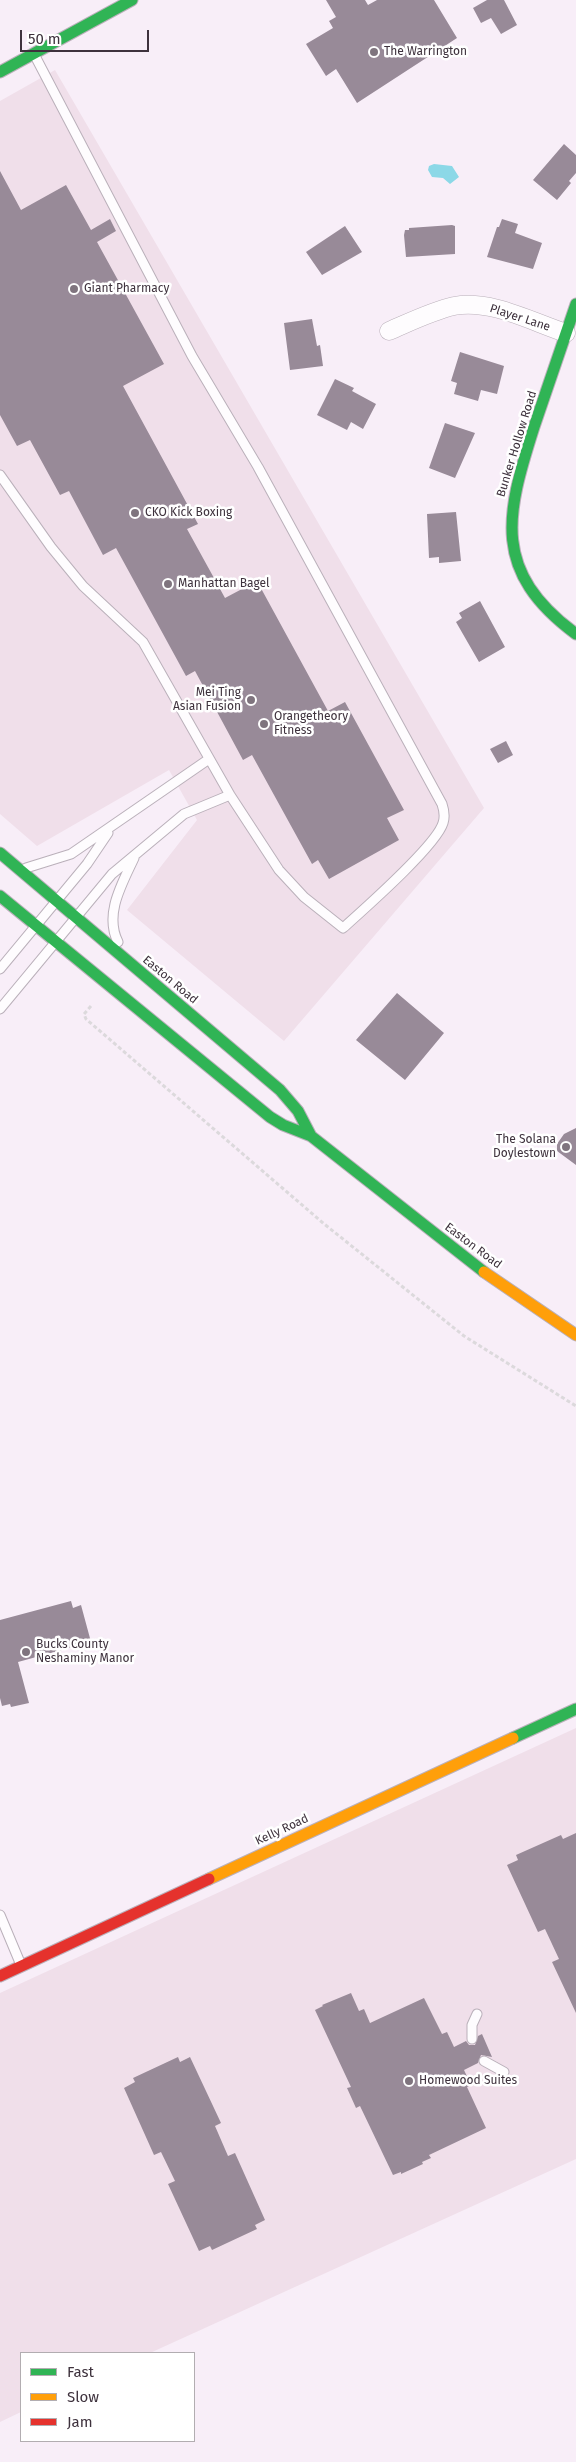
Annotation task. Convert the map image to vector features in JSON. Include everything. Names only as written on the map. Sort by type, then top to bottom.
[{"type":"main road","points":[[0,72],[132,0]]},
{"type":"main road","name":"Bunker Hollow Road","points":[[576,304],[514,498],[511,534],[517,560],[530,588],[540,603],[560,623],[576,634]]},
{"type":"main road","name":"Easton Road","points":[[0,853],[280,1090],[294,1104],[308,1125],[311,1136]]},
{"type":"main road","name":"Easton Road","points":[[0,896],[54,943],[270,1117],[283,1125],[311,1136],[467,1260],[576,1335]]},
{"type":"main road","name":"Kelly Road","points":[[0,1976],[576,1708]]},
{"type":"street","name":"Player Lane","points":[[389,331],[439,311],[473,305],[491,307],[566,333]]},
{"type":"lane","points":[[0,475],[51,547],[83,586],[143,642],[230,796],[279,870],[304,897],[343,928],[424,850],[437,835],[443,823],[444,813],[437,794],[382,691],[258,467],[192,356],[34,54]]},
{"type":"lane","points":[[20,870],[71,854],[111,829],[209,760]]},
{"type":"lane","points":[[0,1009],[112,874],[184,814],[230,796]]},
{"type":"lane","points":[[0,969],[87,864],[111,829]]},
{"type":"lane","points":[[128,963],[115,936],[113,918],[115,902],[135,855]]},
{"type":"lane","points":[[0,1915],[22,1966]]},
{"type":"lane","points":[[472,2039],[472,2026],[477,2014]]},
{"type":"lane","points":[[484,2061],[504,2072]]},
{"type":"path","points":[[91,1006],[84,1014],[86,1020],[323,1223],[464,1336],[576,1406]]},
{"type":"shaded area","points":[[55,70],[484,808],[284,1041],[127,910],[197,820],[169,770],[37,846],[0,814],[0,101]]},
{"type":"shaded area","points":[[576,1728],[576,2159],[152,2352],[20,2352],[20,2412],[0,2422],[0,1993]]},
{"type":"water","points":[[434,164],[452,166],[459,177],[450,184],[443,178],[432,177],[428,170],[429,166]]},
{"type":"building","name":"The Warrington","points":[[326,0],[365,0],[368,5],[377,0],[434,0],[457,38],[357,103],[336,69],[326,76],[306,44],[333,28],[329,21],[336,17]]},
{"type":"building","points":[[487,0],[504,0],[517,25],[501,34],[491,18],[481,23],[473,8]]},
{"type":"building","points":[[564,144],[576,155],[576,173],[569,181],[571,183],[557,200],[533,180]]},
{"type":"building","points":[[0,171],[21,210],[66,185],[91,230],[110,219],[116,231],[97,242],[164,364],[123,386],[198,524],[187,529],[225,598],[257,581],[328,711],[345,702],[404,810],[387,818],[399,840],[329,879],[318,860],[312,864],[252,755],[243,760],[195,671],[186,676],[116,548],[103,555],[69,491],[60,495],[30,440],[17,446],[0,415]]},
{"type":"building","points":[[502,219],[518,224],[515,233],[542,243],[533,269],[487,257],[497,227],[499,227]]},
{"type":"building","points":[[345,226],[362,252],[322,275],[306,252]]},
{"type":"building","points":[[455,226],[455,254],[406,257],[405,230],[409,230],[409,228]]},
{"type":"building","points":[[312,319],[317,346],[320,345],[323,366],[290,370],[284,323]]},
{"type":"building","points":[[460,352],[504,366],[497,394],[481,390],[478,401],[454,394],[457,383],[451,381]]},
{"type":"building","points":[[335,379],[354,388],[352,391],[376,404],[363,429],[351,422],[347,430],[317,415]]},
{"type":"building","points":[[445,423],[475,433],[455,478],[429,468]]},
{"type":"building","points":[[456,512],[461,561],[439,563],[439,557],[429,558],[427,514]]},
{"type":"building","points":[[480,601],[505,647],[479,662],[456,622],[462,618],[459,613]]},
{"type":"building","points":[[506,741],[513,755],[498,763],[490,749]]},
{"type":"building","points":[[397,993],[444,1033],[405,1080],[356,1040]]},
{"type":"building","name":"The Solana Doylestown","points":[[576,1128],[576,1165],[557,1151],[557,1144],[564,1134]]},
{"type":"building","name":"Bucks County Neshaminy Manor","points":[[71,1601],[73,1608],[81,1605],[91,1642],[18,1662],[29,1703],[11,1707],[10,1704],[2,1706],[0,1698],[0,1620]]},
{"type":"building","points":[[576,1833],[576,2013],[552,1962],[559,1959],[545,1929],[538,1932],[507,1865],[518,1860],[516,1855],[561,1835],[563,1839]]},
{"type":"building","name":"Homewood Suites","points":[[351,1993],[359,2011],[364,2009],[370,2023],[424,1998],[442,2034],[447,2032],[454,2047],[466,2041],[469,2045],[475,2045],[478,2036],[482,2034],[492,2057],[481,2055],[478,2063],[464,2070],[471,2085],[467,2087],[486,2128],[429,2155],[431,2158],[422,2162],[423,2164],[401,2174],[401,2172],[393,2175],[360,2106],[356,2108],[347,2088],[351,2087],[315,2010],[322,2005]]},
{"type":"building","points":[[178,2057],[180,2062],[190,2057],[221,2123],[215,2126],[228,2156],[235,2153],[265,2220],[255,2225],[257,2229],[212,2250],[210,2246],[199,2251],[168,2184],[175,2181],[161,2152],[154,2155],[124,2088],[135,2082],[133,2078]]},
{"type":"traffic: fast","points":[[0,72],[132,0]]},
{"type":"traffic: fast","points":[[576,304],[524,459],[513,515],[513,540],[518,564],[530,587],[549,611],[576,634]]},
{"type":"traffic: fast","points":[[0,853],[280,1090],[298,1111],[311,1136]]},
{"type":"traffic: fast","points":[[0,896],[270,1117],[283,1125],[311,1136],[484,1272]]},
{"type":"traffic: fast","points":[[513,1738],[576,1709]]},
{"type":"traffic: slow","points":[[484,1272],[576,1335]]},
{"type":"traffic: slow","points":[[209,1879],[513,1738]]},
{"type":"traffic: jam","points":[[0,1976],[209,1879]]},
{"type":"place","name":"The Warrington","points":[[374,52]]},
{"type":"place","name":"Giant Pharmacy","points":[[74,289]]},
{"type":"place","name":"CKO Kick Boxing","points":[[135,513]]},
{"type":"place","name":"Manhattan Bagel","points":[[168,584]]},
{"type":"place","name":"Mei Ting Asian Fusion","points":[[251,700]]},
{"type":"place","name":"Orangetheory Fitness","points":[[264,724]]},
{"type":"place","name":"The Solana Doylestown","points":[[566,1147]]},
{"type":"place","name":"Bucks County Neshaminy Manor","points":[[26,1652]]},
{"type":"place","name":"Homewood Suites","points":[[409,2081]]}]
